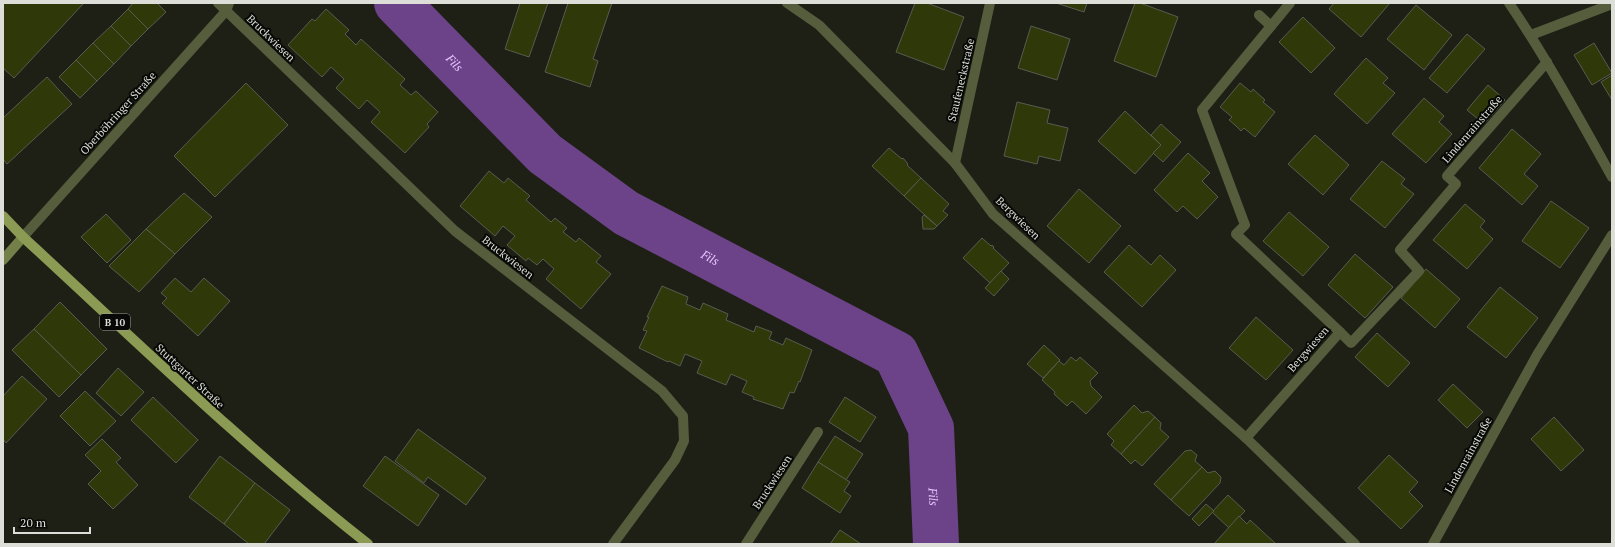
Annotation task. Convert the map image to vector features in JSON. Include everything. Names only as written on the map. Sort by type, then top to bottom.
[{"type":"main road","name":"Stuttgarter Straße","points":[[3,216],[23,237],[206,408],[285,476],[368,544]]},
{"type":"main road","points":[[3,260],[23,237]]},
{"type":"street","name":"Bruckwiesen","points":[[218,3],[227,7],[455,231],[662,391],[683,416],[684,441],[676,460],[613,544]]},
{"type":"street","name":"Bergwiesen","points":[[787,3],[819,25],[955,163],[993,214],[1246,438],[1355,544]]},
{"type":"street","name":"Staufeneckstraße","points":[[955,163],[990,3]]},
{"type":"street","points":[[1259,15],[1271,26],[1290,3]]},
{"type":"street","points":[[1509,3],[1547,62],[1612,177]]},
{"type":"street","points":[[1531,35],[1612,4]]},
{"type":"street","name":"Oberböhringer Straße","points":[[23,237],[227,7]]},
{"type":"street","name":"Bergwiesen","points":[[1246,438],[1340,332],[1236,234],[1245,225],[1202,110],[1271,26]]},
{"type":"street","name":"Lindenrainstraße","points":[[1340,332],[1351,343],[1419,271],[1400,250],[1456,184],[1447,176],[1547,62]]},
{"type":"street","name":"Lindenrainstraße","points":[[1434,544],[1537,355],[1612,235]]},
{"type":"street","name":"Bruckwiesen","points":[[746,544],[818,432]]},
{"type":"building","points":[[3,3],[84,3],[14,78],[3,68]]},
{"type":"building","points":[[133,3],[157,3],[166,12],[148,29],[128,9]]},
{"type":"building","points":[[520,3],[548,3],[529,57],[505,49]]},
{"type":"building","points":[[568,3],[612,3],[593,59],[598,61],[590,87],[545,72]]},
{"type":"building","points":[[915,3],[927,3],[964,17],[944,70],[896,52]]},
{"type":"building","points":[[1056,3],[1087,3],[1084,12]]},
{"type":"building","points":[[1135,3],[1140,3],[1178,17],[1156,77],[1114,61]]},
{"type":"building","points":[[1334,3],[1390,3],[1361,37],[1329,9]]},
{"type":"building","points":[[1416,5],[1452,35],[1424,70],[1387,39]]},
{"type":"building","points":[[128,9],[148,29],[131,46],[111,26]]},
{"type":"building","points":[[326,9],[349,30],[345,34],[356,45],[361,39],[405,79],[400,85],[411,95],[416,91],[438,112],[427,124],[429,127],[405,153],[371,122],[380,112],[367,100],[359,109],[336,88],[344,79],[331,67],[322,77],[288,45],[312,19],[315,21]]},
{"type":"building","points":[[1303,17],[1335,48],[1311,73],[1279,42]]},
{"type":"building","points":[[111,26],[131,46],[114,64],[93,43]]},
{"type":"building","points":[[1031,26],[1070,39],[1057,80],[1018,68]]},
{"type":"building","points":[[1467,34],[1485,49],[1447,93],[1429,78]]},
{"type":"building","points":[[93,43],[114,64],[97,81],[76,60]]},
{"type":"building","points":[[1594,43],[1612,73],[1592,85],[1574,55]]},
{"type":"building","points":[[1366,58],[1388,78],[1383,83],[1395,93],[1367,124],[1334,94]]},
{"type":"building","points":[[76,60],[97,81],[80,98],[59,77]]},
{"type":"building","points":[[1612,75],[1612,100],[1601,82]]},
{"type":"building","points":[[47,77],[72,104],[7,164],[3,159],[3,118]]},
{"type":"building","points":[[246,83],[288,125],[215,197],[174,156]]},
{"type":"building","points":[[1240,83],[1251,92],[1253,89],[1265,100],[1263,102],[1275,112],[1255,137],[1244,128],[1241,131],[1229,120],[1232,117],[1220,107]]},
{"type":"building","points":[[1488,85],[1505,100],[1484,124],[1467,110]]},
{"type":"building","points":[[1424,98],[1444,116],[1439,122],[1452,134],[1426,163],[1392,134]]},
{"type":"building","points":[[1017,102],[1050,110],[1047,123],[1068,128],[1060,161],[1039,156],[1037,164],[1004,156]]},
{"type":"building","points":[[1125,111],[1161,145],[1135,174],[1098,141]]},
{"type":"building","points":[[1161,124],[1181,142],[1163,162],[1153,153],[1161,145],[1151,135]]},
{"type":"building","points":[[1512,129],[1541,154],[1524,174],[1538,186],[1522,205],[1479,168]]},
{"type":"building","points":[[1315,135],[1349,165],[1323,195],[1288,164]]},
{"type":"building","points":[[889,148],[902,159],[903,158],[908,164],[907,165],[921,178],[904,196],[872,166]]},
{"type":"building","points":[[1188,153],[1210,173],[1202,181],[1218,197],[1197,219],[1183,206],[1177,212],[1154,190]]},
{"type":"building","points":[[1382,161],[1405,179],[1401,184],[1414,194],[1385,228],[1350,199]]},
{"type":"building","points":[[489,171],[504,183],[508,178],[530,196],[526,200],[551,222],[555,218],[567,228],[563,232],[576,242],[579,238],[601,256],[596,262],[611,274],[581,309],[546,279],[554,269],[543,259],[537,265],[528,258],[526,261],[507,245],[515,236],[503,226],[495,236],[460,206]]},
{"type":"building","points":[[921,178],[949,204],[943,211],[948,215],[937,226],[904,196]]},
{"type":"building","points":[[1079,189],[1121,226],[1089,263],[1047,226]]},
{"type":"building","points":[[184,193],[212,217],[175,254],[146,229]]},
{"type":"building","points":[[1551,201],[1589,228],[1560,268],[1522,241]]},
{"type":"building","points":[[1465,204],[1485,221],[1480,227],[1493,239],[1467,269],[1433,240]]},
{"type":"building","points":[[1289,212],[1329,247],[1303,276],[1263,241]]},
{"type":"building","points":[[106,214],[131,240],[107,263],[81,237]]},
{"type":"building","points":[[924,215],[937,226],[934,229],[923,229],[922,217]]},
{"type":"building","points":[[146,229],[175,254],[139,292],[109,266]]},
{"type":"building","points":[[982,238],[991,246],[992,245],[994,247],[993,248],[1009,263],[990,283],[963,258]]},
{"type":"building","points":[[1129,245],[1151,265],[1160,255],[1176,270],[1142,307],[1104,272]]},
{"type":"building","points":[[1355,254],[1393,287],[1365,318],[1328,285]]},
{"type":"building","points":[[1426,269],[1460,299],[1435,328],[1401,298]]},
{"type":"building","points":[[1001,271],[1009,279],[994,296],[985,288]]},
{"type":"building","points":[[175,278],[191,292],[204,278],[230,301],[198,336],[162,303],[167,298],[161,293]]},
{"type":"building","points":[[662,286],[688,297],[686,304],[700,310],[703,303],[728,314],[726,320],[754,332],[756,326],[772,332],[769,339],[783,345],[786,338],[812,350],[800,382],[799,381],[794,393],[790,392],[783,409],[753,399],[754,397],[742,392],[747,381],[731,374],[726,385],[697,373],[702,361],[685,354],[680,366],[639,348],[647,331],[643,330],[649,317],[647,317]]},
{"type":"building","points":[[1500,287],[1538,318],[1506,358],[1467,327]]},
{"type":"building","points":[[60,302],[107,349],[81,375],[34,329]]},
{"type":"building","points":[[1256,317],[1293,350],[1266,380],[1229,348]]},
{"type":"building","points":[[34,329],[81,375],[59,397],[12,350]]},
{"type":"building","points":[[1377,333],[1410,363],[1388,387],[1355,357]]},
{"type":"building","points":[[1044,345],[1060,360],[1043,378],[1027,364]]},
{"type":"building","points":[[1071,357],[1076,361],[1080,357],[1098,373],[1090,381],[1091,386],[1102,397],[1086,414],[1072,401],[1067,406],[1042,380],[1059,361],[1064,365]]},
{"type":"building","points":[[118,368],[144,392],[121,416],[96,393]]},
{"type":"building","points":[[22,376],[47,399],[6,443],[3,439],[3,396]]},
{"type":"building","points":[[1453,384],[1483,412],[1467,428],[1438,400]]},
{"type":"building","points":[[85,391],[116,421],[90,446],[60,416]]},
{"type":"building","points":[[153,397],[198,440],[176,463],[131,420]]},
{"type":"building","points":[[845,397],[876,417],[860,442],[829,422]]},
{"type":"building","points":[[1134,405],[1142,413],[1148,411],[1155,417],[1121,454],[1111,445],[1114,441],[1107,434]]},
{"type":"building","points":[[1155,417],[1161,423],[1160,429],[1169,437],[1142,466],[1135,460],[1131,464],[1121,454]]},
{"type":"building","points":[[1554,417],[1584,450],[1561,471],[1531,439]]},
{"type":"building","points":[[418,429],[486,478],[466,505],[428,477],[424,483],[395,461]]},
{"type":"building","points":[[835,436],[863,454],[846,480],[818,462]]},
{"type":"building","points":[[102,439],[121,458],[116,462],[138,485],[113,509],[88,484],[101,471],[85,455]]},
{"type":"building","points":[[1191,450],[1197,455],[1195,461],[1202,467],[1171,500],[1154,484],[1185,451]]},
{"type":"building","points":[[1389,455],[1418,482],[1409,492],[1423,506],[1401,529],[1358,488]]},
{"type":"building","points":[[220,456],[255,483],[224,524],[189,497]]},
{"type":"building","points":[[385,456],[439,495],[418,526],[363,486]]},
{"type":"building","points":[[818,462],[850,482],[844,491],[851,496],[840,513],[802,488]]},
{"type":"building","points":[[1202,467],[1208,473],[1215,471],[1221,477],[1220,483],[1189,516],[1171,500]]},
{"type":"building","points":[[255,483],[290,510],[264,544],[249,544],[224,524]]},
{"type":"building","points":[[1228,495],[1245,511],[1229,528],[1212,512]]},
{"type":"building","points":[[1206,504],[1214,511],[1199,526],[1192,519]]},
{"type":"building","points":[[1239,516],[1247,524],[1250,520],[1276,544],[1214,544]]},
{"type":"building","points":[[840,530],[861,544],[830,544]]},
{"type":"waterway","name":"Fils","points":[[397,3],[545,154],[626,213],[896,354],[931,428],[936,544]]}]
